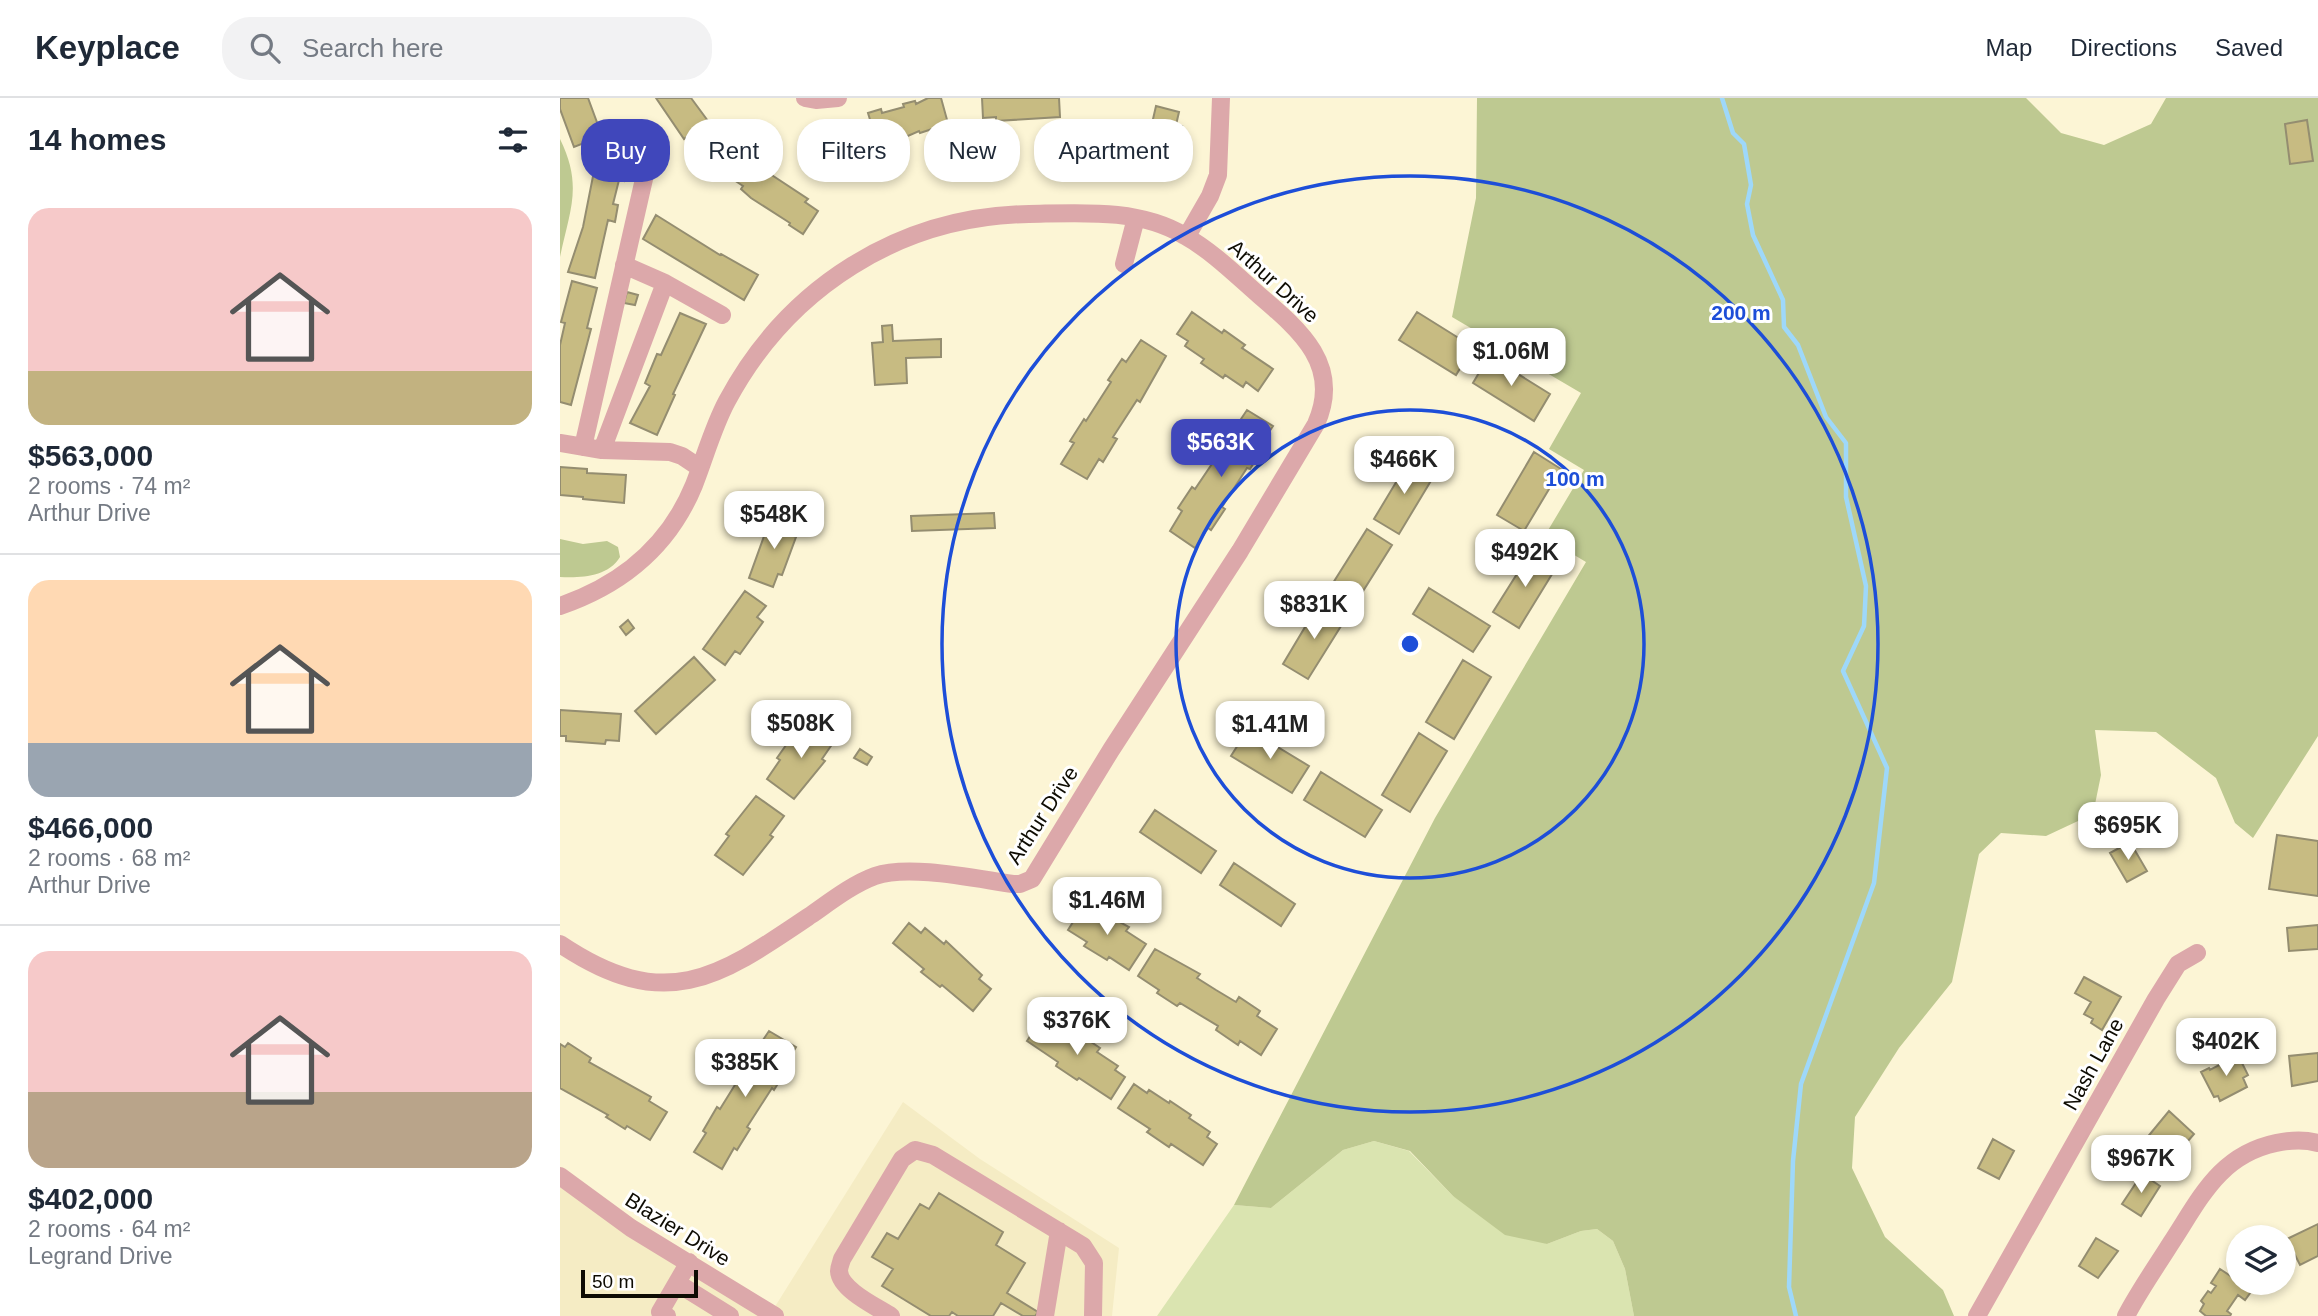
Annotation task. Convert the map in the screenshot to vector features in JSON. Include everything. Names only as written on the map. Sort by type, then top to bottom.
[{"type":"street","points":[[805,98],[838,98]]},
{"type":"street","points":[[1187,236],[1218,175],[1222,98]]},
{"type":"street","points":[[583,447],[643,182]]},
{"type":"street","name":"Arthur Drive","points":[[560,606],[602,588],[629,571],[664,537],[683,507],[726,404],[769,339],[787,317],[818,290],[869,256],[920,231],[974,218],[1018,214],[1114,215],[1167,227],[1187,236],[1215,257],[1299,330],[1320,366],[1324,385],[1323,405],[1315,424],[1240,551],[1111,750],[1032,879],[1013,884],[916,873],[878,875],[856,886],[760,950],[728,968],[678,982],[626,978],[601,969],[560,944]]},
{"type":"street","points":[[1124,264],[1136,218]]},
{"type":"street","points":[[624,265],[664,283],[722,315]]},
{"type":"street","points":[[603,450],[664,283]]},
{"type":"street","points":[[560,443],[603,450],[670,452],[682,456],[700,468]]},
{"type":"street","name":"Nash Lane","points":[[1976,1316],[2155,999],[2178,964],[2197,953]]},
{"type":"street","points":[[2126,1316],[2206,1190],[2226,1167],[2264,1145],[2287,1140],[2318,1143]]},
{"type":"street","points":[[891,1316],[848,1289],[839,1271],[842,1259],[902,1159],[915,1150],[933,1155],[1083,1246],[1094,1262],[1093,1316]]},
{"type":"street","name":"Blazier Drive","points":[[562,1181],[775,1316]]},
{"type":"street","points":[[1045,1316],[1059,1231]]},
{"type":"street","points":[[667,1316],[660,1312],[689,1262]]},
{"type":"street","points":[[677,1283],[730,1316]]},
{"type":"shaded area","points":[[903,1102],[980,1159],[1119,1248],[1112,1316],[560,1316],[560,1176],[771,1313]]},
{"type":"green space","points":[[1477,98],[2026,98],[2061,133],[2104,145],[2151,124],[2166,98],[2318,98],[2318,736],[2253,838],[2235,823],[2216,778],[2156,732],[2095,730],[2101,775],[2093,814],[2046,836],[2001,833],[1979,854],[1952,982],[1899,1048],[1855,1117],[1852,1168],[1885,1237],[1943,1290],[1954,1316],[1634,1316],[1625,1269],[1613,1241],[1597,1229],[1581,1231],[1547,1244],[1505,1235],[1453,1196],[1410,1151],[1374,1141],[1343,1150],[1271,1208],[1234,1205],[1435,818],[1586,562],[1544,537],[1584,470],[1549,449],[1581,393],[1452,317],[1476,198]]},
{"type":"green space","points":[[560,139],[573,184],[560,257]]},
{"type":"green space","points":[[560,539],[583,544],[607,541],[618,547],[620,557],[609,569],[593,575],[560,577]]},
{"type":"green space","points":[[1374,1141],[1409,1151],[1453,1196],[1547,1244],[1581,1231],[1597,1229],[1613,1241],[1625,1269],[1634,1316],[1157,1316],[1234,1205],[1271,1208],[1343,1150]]},
{"type":"building","points":[[560,98],[588,98],[596,119],[581,119],[581,144],[574,147],[560,109]]},
{"type":"building","points":[[656,98],[691,98],[707,119],[684,119],[684,139]]},
{"type":"building","points":[[928,98],[941,98],[947,119],[924,119],[924,132],[910,135],[910,119],[870,119],[868,113],[881,109],[882,113]]},
{"type":"building","points":[[982,98],[1059,98],[1060,117],[983,118]]},
{"type":"building","points":[[1156,106],[1179,112],[1177,119],[1153,119]]},
{"type":"building","points":[[2307,120],[2313,161],[2290,164],[2285,124]]},
{"type":"building","points":[[592,182],[618,182],[613,204],[618,205],[615,222],[608,220],[595,278],[568,272],[583,227]]},
{"type":"building","points":[[737,182],[782,182],[808,199],[805,202],[818,211],[803,234],[751,198],[741,189],[743,186]]},
{"type":"building","points":[[656,215],[758,275],[744,300],[643,239]]},
{"type":"building","points":[[572,281],[597,288],[587,328],[591,329],[571,405],[560,402],[560,345],[565,323],[561,322]]},
{"type":"building","points":[[627,292],[638,295],[635,305],[624,303]]},
{"type":"building","points":[[1192,312],[1222,333],[1224,330],[1245,345],[1242,348],[1273,369],[1258,391],[1246,382],[1243,387],[1225,375],[1223,378],[1201,363],[1204,359],[1185,346],[1188,341],[1177,334]]},
{"type":"building","points":[[1417,312],[1473,347],[1456,375],[1399,340]]},
{"type":"building","points":[[680,313],[706,324],[657,435],[630,423],[650,386],[645,383],[657,354],[661,355]]},
{"type":"building","points":[[892,325],[893,341],[941,339],[941,357],[906,358],[907,383],[875,385],[872,343],[883,342],[882,326]]},
{"type":"building","points":[[1141,340],[1166,356],[1140,402],[1137,400],[1113,437],[1117,439],[1103,462],[1099,459],[1087,479],[1061,464],[1074,443],[1070,441],[1111,382],[1108,380],[1122,359],[1126,362]]},
{"type":"building","points":[[1489,356],[1550,394],[1534,421],[1473,383]]},
{"type":"building","points":[[1247,410],[1273,426],[1259,447],[1262,450],[1222,507],[1225,509],[1195,548],[1170,531],[1182,511],[1178,508],[1192,487],[1195,489],[1220,452],[1216,449],[1230,428],[1233,431]]},
{"type":"building","points":[[1534,452],[1561,469],[1524,531],[1497,515]]},
{"type":"building","points":[[1410,459],[1435,474],[1399,534],[1374,519]]},
{"type":"building","points":[[560,467],[587,469],[587,473],[626,475],[624,503],[560,495]]},
{"type":"building","points":[[994,513],[995,528],[912,531],[911,516]]},
{"type":"building","points":[[772,514],[796,522],[791,535],[796,537],[782,575],[778,574],[773,587],[749,578]]},
{"type":"building","points":[[1367,529],[1392,545],[1353,607],[1328,591]]},
{"type":"building","points":[[1532,550],[1557,566],[1519,628],[1493,612]]},
{"type":"building","points":[[1429,588],[1490,626],[1473,652],[1413,614]]},
{"type":"building","points":[[745,591],[766,606],[757,617],[763,622],[740,654],[735,651],[725,665],[703,649]]},
{"type":"building","points":[[1320,602],[1346,618],[1308,679],[1283,664]]},
{"type":"building","points":[[628,620],[634,628],[626,635],[620,627]]},
{"type":"building","points":[[694,657],[715,680],[656,734],[635,711]]},
{"type":"building","points":[[1463,660],[1491,677],[1454,739],[1426,722]]},
{"type":"building","points":[[560,710],[621,714],[619,741],[606,740],[605,744],[566,741],[566,736],[560,736]]},
{"type":"building","points":[[808,720],[835,740],[822,759],[825,761],[794,799],[767,779],[780,760],[777,758]]},
{"type":"building","points":[[1248,729],[1309,766],[1292,793],[1231,756]]},
{"type":"building","points":[[1419,733],[1447,751],[1410,812],[1382,795]]},
{"type":"building","points":[[860,749],[872,757],[867,765],[854,758]]},
{"type":"building","points":[[1321,772],[1382,810],[1365,837],[1304,800]]},
{"type":"building","points":[[756,796],[784,816],[770,835],[773,837],[743,875],[715,855],[729,836],[726,834]]},
{"type":"building","points":[[1155,810],[1216,851],[1201,873],[1140,832]]},
{"type":"building","points":[[2277,835],[2318,841],[2318,896],[2269,889]]},
{"type":"building","points":[[2130,842],[2147,871],[2127,882],[2110,853]]},
{"type":"building","points":[[1234,863],[1295,904],[1281,926],[1220,885]]},
{"type":"building","points":[[1085,903],[1129,927],[1126,931],[1146,944],[1129,970],[1084,946],[1087,942],[1068,930]]},
{"type":"building","points":[[909,923],[921,933],[925,928],[944,944],[946,941],[982,975],[979,979],[991,989],[973,1011],[942,985],[940,987],[921,972],[924,969],[893,943]]},
{"type":"building","points":[[2318,925],[2318,949],[2289,951],[2287,928]]},
{"type":"building","points":[[1155,949],[1200,974],[1197,978],[1236,1002],[1239,997],[1260,1011],[1257,1016],[1277,1029],[1261,1055],[1240,1041],[1238,1045],[1216,1030],[1218,1026],[1180,1003],[1177,1006],[1138,976]]},
{"type":"building","points":[[2084,977],[2121,997],[2102,1030],[2091,1023],[2093,1019],[2084,1014],[2091,1002],[2075,993]]},
{"type":"building","points":[[1042,1018],[1077,1037],[1079,1034],[1100,1048],[1097,1052],[1118,1066],[1115,1070],[1125,1077],[1111,1099],[1056,1066],[1058,1062],[1027,1041]]},
{"type":"building","points":[[769,1031],[796,1047],[784,1067],[787,1069],[747,1127],[750,1129],[737,1150],[734,1148],[722,1169],[694,1152],[717,1107],[720,1109],[743,1072],[740,1069],[753,1047],[757,1049]]},
{"type":"building","points":[[568,1043],[591,1058],[589,1062],[651,1097],[649,1101],[667,1112],[650,1140],[627,1126],[625,1129],[606,1117],[608,1115],[560,1088],[560,1044],[565,1047]]},
{"type":"building","points":[[2318,1053],[2318,1081],[2292,1086],[2289,1056]]},
{"type":"building","points":[[2238,1055],[2248,1075],[2243,1078],[2247,1087],[2220,1101],[2218,1096],[2214,1097],[2201,1072]]},
{"type":"building","points":[[1134,1084],[1147,1093],[1149,1090],[1169,1103],[1170,1101],[1210,1132],[1207,1137],[1217,1144],[1203,1165],[1171,1144],[1169,1147],[1147,1132],[1150,1129],[1118,1108]]},
{"type":"building","points":[[2169,1111],[2194,1134],[2181,1149],[2175,1144],[2159,1161],[2141,1145]]},
{"type":"building","points":[[1993,1139],[2014,1151],[1999,1179],[1978,1168]]},
{"type":"building","points":[[2142,1174],[2160,1186],[2141,1216],[2122,1204]]},
{"type":"building","points":[[939,1193],[1003,1232],[996,1245],[1025,1263],[1007,1293],[1038,1312],[1035,1316],[1023,1316],[1001,1303],[993,1316],[958,1316],[952,1312],[949,1316],[931,1316],[882,1286],[893,1269],[872,1257],[887,1233],[898,1239],[920,1204],[929,1209]]},
{"type":"building","points":[[2318,1224],[2318,1256],[2300,1265],[2296,1257],[2296,1235]]},
{"type":"building","points":[[2096,1238],[2118,1251],[2098,1278],[2079,1266]]},
{"type":"building","points":[[2220,1269],[2226,1273],[2226,1295],[2238,1295],[2227,1311],[2230,1316],[2206,1316],[2200,1311],[2204,1304],[2201,1301],[2208,1291],[2211,1293],[2216,1286],[2211,1283]]},
{"type":"waterway","points":[[1722,98],[1733,133],[1744,144],[1751,185],[1747,204],[1753,235],[1783,300],[1784,327],[1798,345],[1826,417],[1846,443],[1846,497],[1866,586],[1864,626],[1843,671],[1887,768],[1874,883],[1801,1084],[1793,1161],[1789,1287],[1796,1316]]}]
